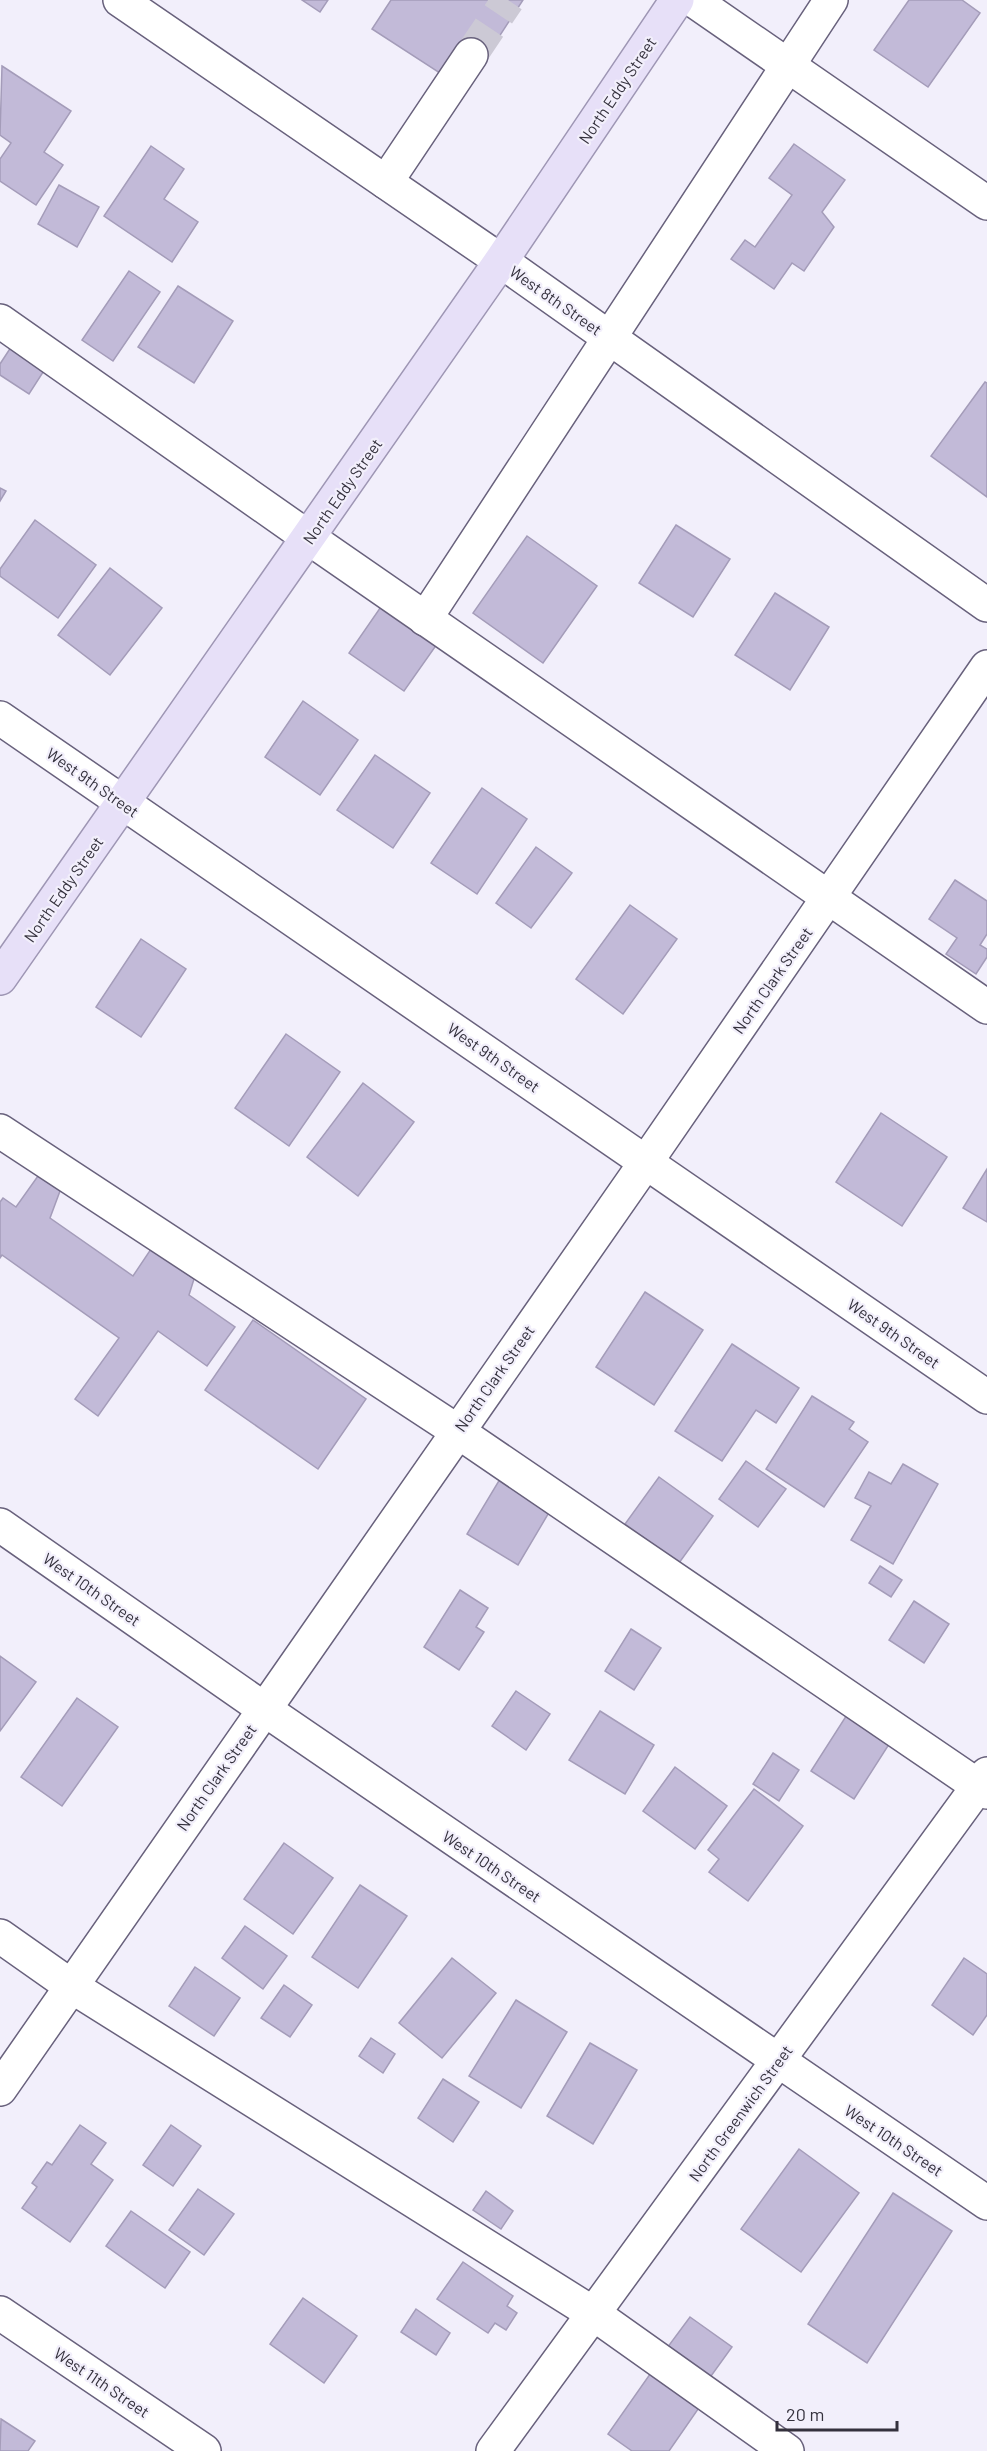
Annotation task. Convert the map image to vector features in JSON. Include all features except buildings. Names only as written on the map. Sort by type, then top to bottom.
[{"type":"main road","name":"North Eddy Street","points":[[0,978],[501,261],[677,0]]},
{"type":"street","name":"West 8th Street","points":[[120,0],[501,261],[987,605]]},
{"type":"street","points":[[693,0],[987,203]]},
{"type":"street","points":[[426,619],[831,0]]},
{"type":"street","points":[[386,182],[471,55]]},
{"type":"street","points":[[0,321],[309,538],[987,1007]]},
{"type":"street","name":"North Clark Street","points":[[0,2089],[646,1162],[987,667]]},
{"type":"street","name":"West 9th Street","points":[[0,718],[987,1397]]},
{"type":"street","points":[[0,1131],[457,1431],[984,1784]]},
{"type":"street","name":"West 10th Street","points":[[0,1525],[264,1709],[987,2203]]},
{"type":"street","name":"North Greenwich Street","points":[[493,2451],[984,1784]]},
{"type":"street","points":[[0,1936],[72,1986],[594,2314],[787,2451]]},
{"type":"street","name":"West 11th Street","points":[[0,2313],[204,2451]]},
{"type":"tunnel","points":[[471,55],[508,0]]}]
